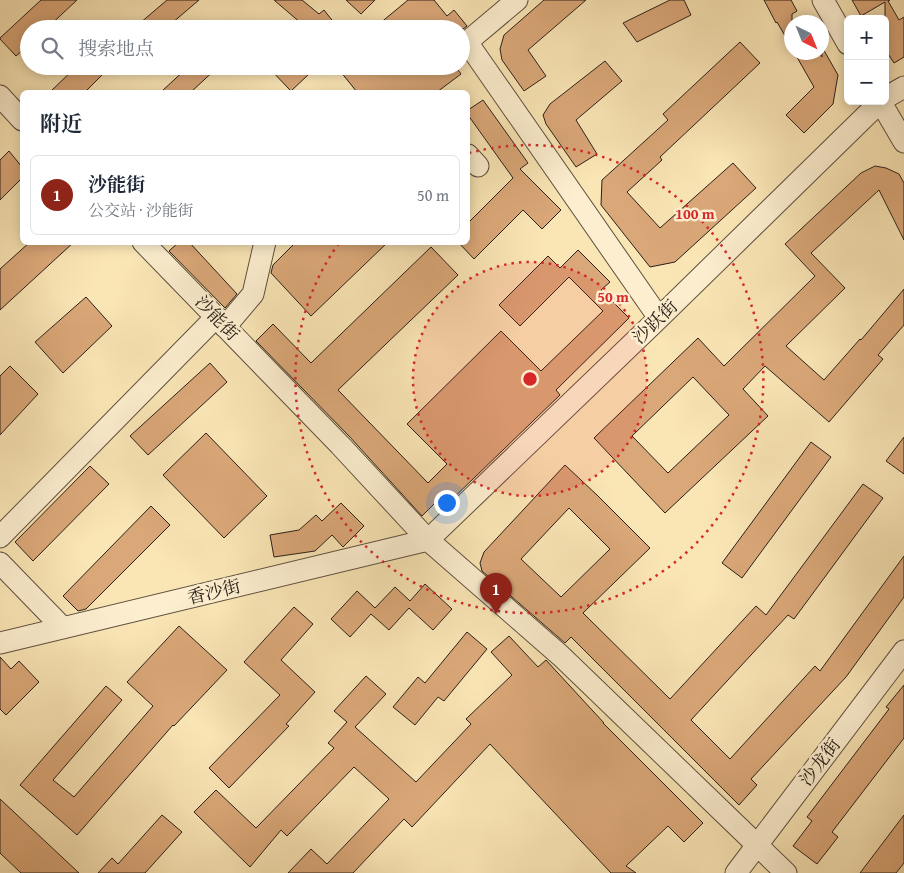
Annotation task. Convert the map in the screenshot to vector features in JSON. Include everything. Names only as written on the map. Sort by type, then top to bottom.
[{"type":"street","points":[[470,39],[517,0]]},
{"type":"street","points":[[823,0],[844,37]]},
{"type":"street","points":[[470,46],[659,318]]},
{"type":"street","points":[[889,96],[904,87]]},
{"type":"street","points":[[0,96],[20,118]]},
{"type":"street","name":"沙跃街","points":[[428,540],[659,318],[876,105]]},
{"type":"street","points":[[882,105],[904,142]]},
{"type":"street","name":"沙能街","points":[[146,245],[340,445],[428,540],[561,656],[786,873]]},
{"type":"street","points":[[0,537],[220,322],[253,294],[263,245]]},
{"type":"street","name":"香沙街","points":[[0,643],[428,540]]},
{"type":"street","points":[[0,563],[63,628]]},
{"type":"street","name":"沙龙街","points":[[736,873],[904,652]]},
{"type":"building","points":[[41,0],[77,0],[56,20],[20,20],[20,53],[16,56],[0,38]]},
{"type":"building","points":[[167,0],[199,0],[176,20],[144,20]]},
{"type":"building","points":[[274,0],[302,0],[319,14],[324,10],[332,20],[297,20]]},
{"type":"building","points":[[346,0],[375,0],[361,14]]},
{"type":"building","points":[[408,0],[434,0],[447,16],[454,10],[462,20],[384,20]]},
{"type":"building","points":[[544,0],[586,0],[528,50],[546,76],[524,91],[502,60],[500,49],[504,35]]},
{"type":"building","points":[[670,0],[684,0],[691,15],[637,42],[623,23]]},
{"type":"building","points":[[764,0],[791,0],[797,11],[792,15],[784,15],[784,34]]},
{"type":"building","points":[[852,0],[890,0],[888,1],[899,20],[904,17],[904,57],[894,63],[889,55],[889,15],[885,15],[885,2],[860,15]]},
{"type":"building","points":[[740,42],[760,63],[660,157],[662,160],[627,192],[660,228],[733,163],[756,188],[675,262],[650,267],[601,205],[602,180],[668,120],[663,114]]},
{"type":"building","points":[[829,59],[838,75],[833,104],[804,133],[786,115],[814,87],[799,60]]},
{"type":"building","points":[[605,61],[622,81],[576,120],[597,154],[576,167],[546,124],[543,115],[550,104]]},
{"type":"building","points":[[68,75],[102,75],[87,90],[52,90]]},
{"type":"building","points":[[179,75],[209,75],[193,90],[163,90]]},
{"type":"building","points":[[276,75],[308,75],[292,90]]},
{"type":"building","points":[[343,75],[460,75],[440,90],[355,90]]},
{"type":"building","points":[[483,100],[528,163],[520,169],[561,210],[542,229],[523,210],[474,259],[461,245],[470,245],[470,221],[513,178],[470,118],[470,109]]},
{"type":"building","points":[[9,151],[20,165],[20,180],[0,200],[0,160]]},
{"type":"building","points":[[875,166],[886,168],[899,174],[904,183],[904,240],[879,190],[811,253],[845,288],[786,346],[824,380],[904,289],[904,325],[878,355],[883,359],[829,422],[765,366],[743,389],[768,416],[665,513],[594,438],[698,338],[724,366],[815,276],[785,244],[861,173]],"holes":[[[693,377],[729,415],[668,473],[632,436]]]},
{"type":"building","points":[[27,245],[71,245],[0,310],[0,269]]},
{"type":"building","points":[[176,245],[192,245],[237,294],[225,308],[169,251]]},
{"type":"building","points":[[293,245],[385,245],[311,316],[271,273],[273,265]]},
{"type":"building","points":[[431,247],[458,275],[338,390],[428,483],[447,464],[407,424],[501,331],[541,371],[603,311],[569,277],[520,326],[499,305],[548,256],[560,268],[578,250],[610,282],[601,290],[629,318],[556,390],[560,395],[446,505],[440,498],[422,516],[349,436],[256,341],[273,324],[311,363]]},
{"type":"building","points":[[86,297],[112,326],[63,373],[35,342]]},
{"type":"building","points":[[210,363],[227,382],[148,455],[130,436]]},
{"type":"building","points":[[10,366],[38,394],[0,435],[0,376]]},
{"type":"building","points":[[206,433],[267,496],[224,538],[163,475]]},
{"type":"building","points":[[904,437],[904,474],[886,461]]},
{"type":"building","points":[[811,442],[831,457],[742,578],[722,563]]},
{"type":"building","points":[[565,465],[650,548],[583,613],[670,699],[756,606],[766,615],[863,484],[883,498],[794,619],[788,615],[691,720],[730,759],[815,666],[820,671],[904,556],[904,597],[846,677],[751,779],[757,785],[739,805],[571,637],[565,643],[482,571],[480,563],[484,552]],"holes":[[[569,508],[610,549],[561,597],[521,559]]]},
{"type":"building","points":[[90,466],[109,484],[33,561],[15,542]]},
{"type":"building","points":[[341,503],[364,526],[343,547],[332,535],[315,551],[274,557],[270,535],[299,530],[316,515],[322,521]]},
{"type":"building","points":[[151,506],[170,525],[86,609],[78,611],[63,596]]},
{"type":"building","points":[[425,584],[452,609],[433,630],[409,608],[389,630],[371,614],[350,637],[331,619],[357,591],[375,608],[395,587],[410,601]]},
{"type":"building","points":[[294,607],[313,624],[281,660],[315,692],[286,724],[289,726],[229,788],[209,768],[280,695],[244,662]]},
{"type":"building","points":[[179,626],[227,670],[173,725],[77,835],[20,785],[106,686],[122,700],[53,780],[74,797],[153,706],[127,682]]},
{"type":"building","points":[[467,632],[487,649],[444,701],[438,697],[415,725],[393,707],[418,677],[425,683]]},
{"type":"building","points":[[509,636],[538,667],[546,660],[603,723],[703,823],[684,842],[668,826],[626,866],[636,873],[611,873],[490,744],[412,827],[404,819],[353,873],[288,873],[311,849],[327,864],[389,799],[354,767],[287,836],[281,830],[250,867],[194,812],[216,790],[256,828],[334,748],[328,743],[347,722],[334,711],[366,676],[386,694],[355,727],[416,782],[471,724],[466,719],[512,675],[491,652]]},
{"type":"building","points":[[0,657],[11,669],[19,661],[39,682],[6,715],[0,709]]},
{"type":"building","points":[[904,685],[904,738],[832,832],[838,837],[817,864],[793,846],[812,821],[807,817],[889,709],[886,707]]},
{"type":"building","points":[[0,799],[79,873],[21,873],[0,853]]},
{"type":"building","points":[[162,815],[182,832],[145,873],[98,873],[112,858],[118,864]]},
{"type":"building","points":[[904,815],[904,863],[896,873],[860,873]]},
{"type":"place","name":"沙能街","points":[[496,614]]}]
